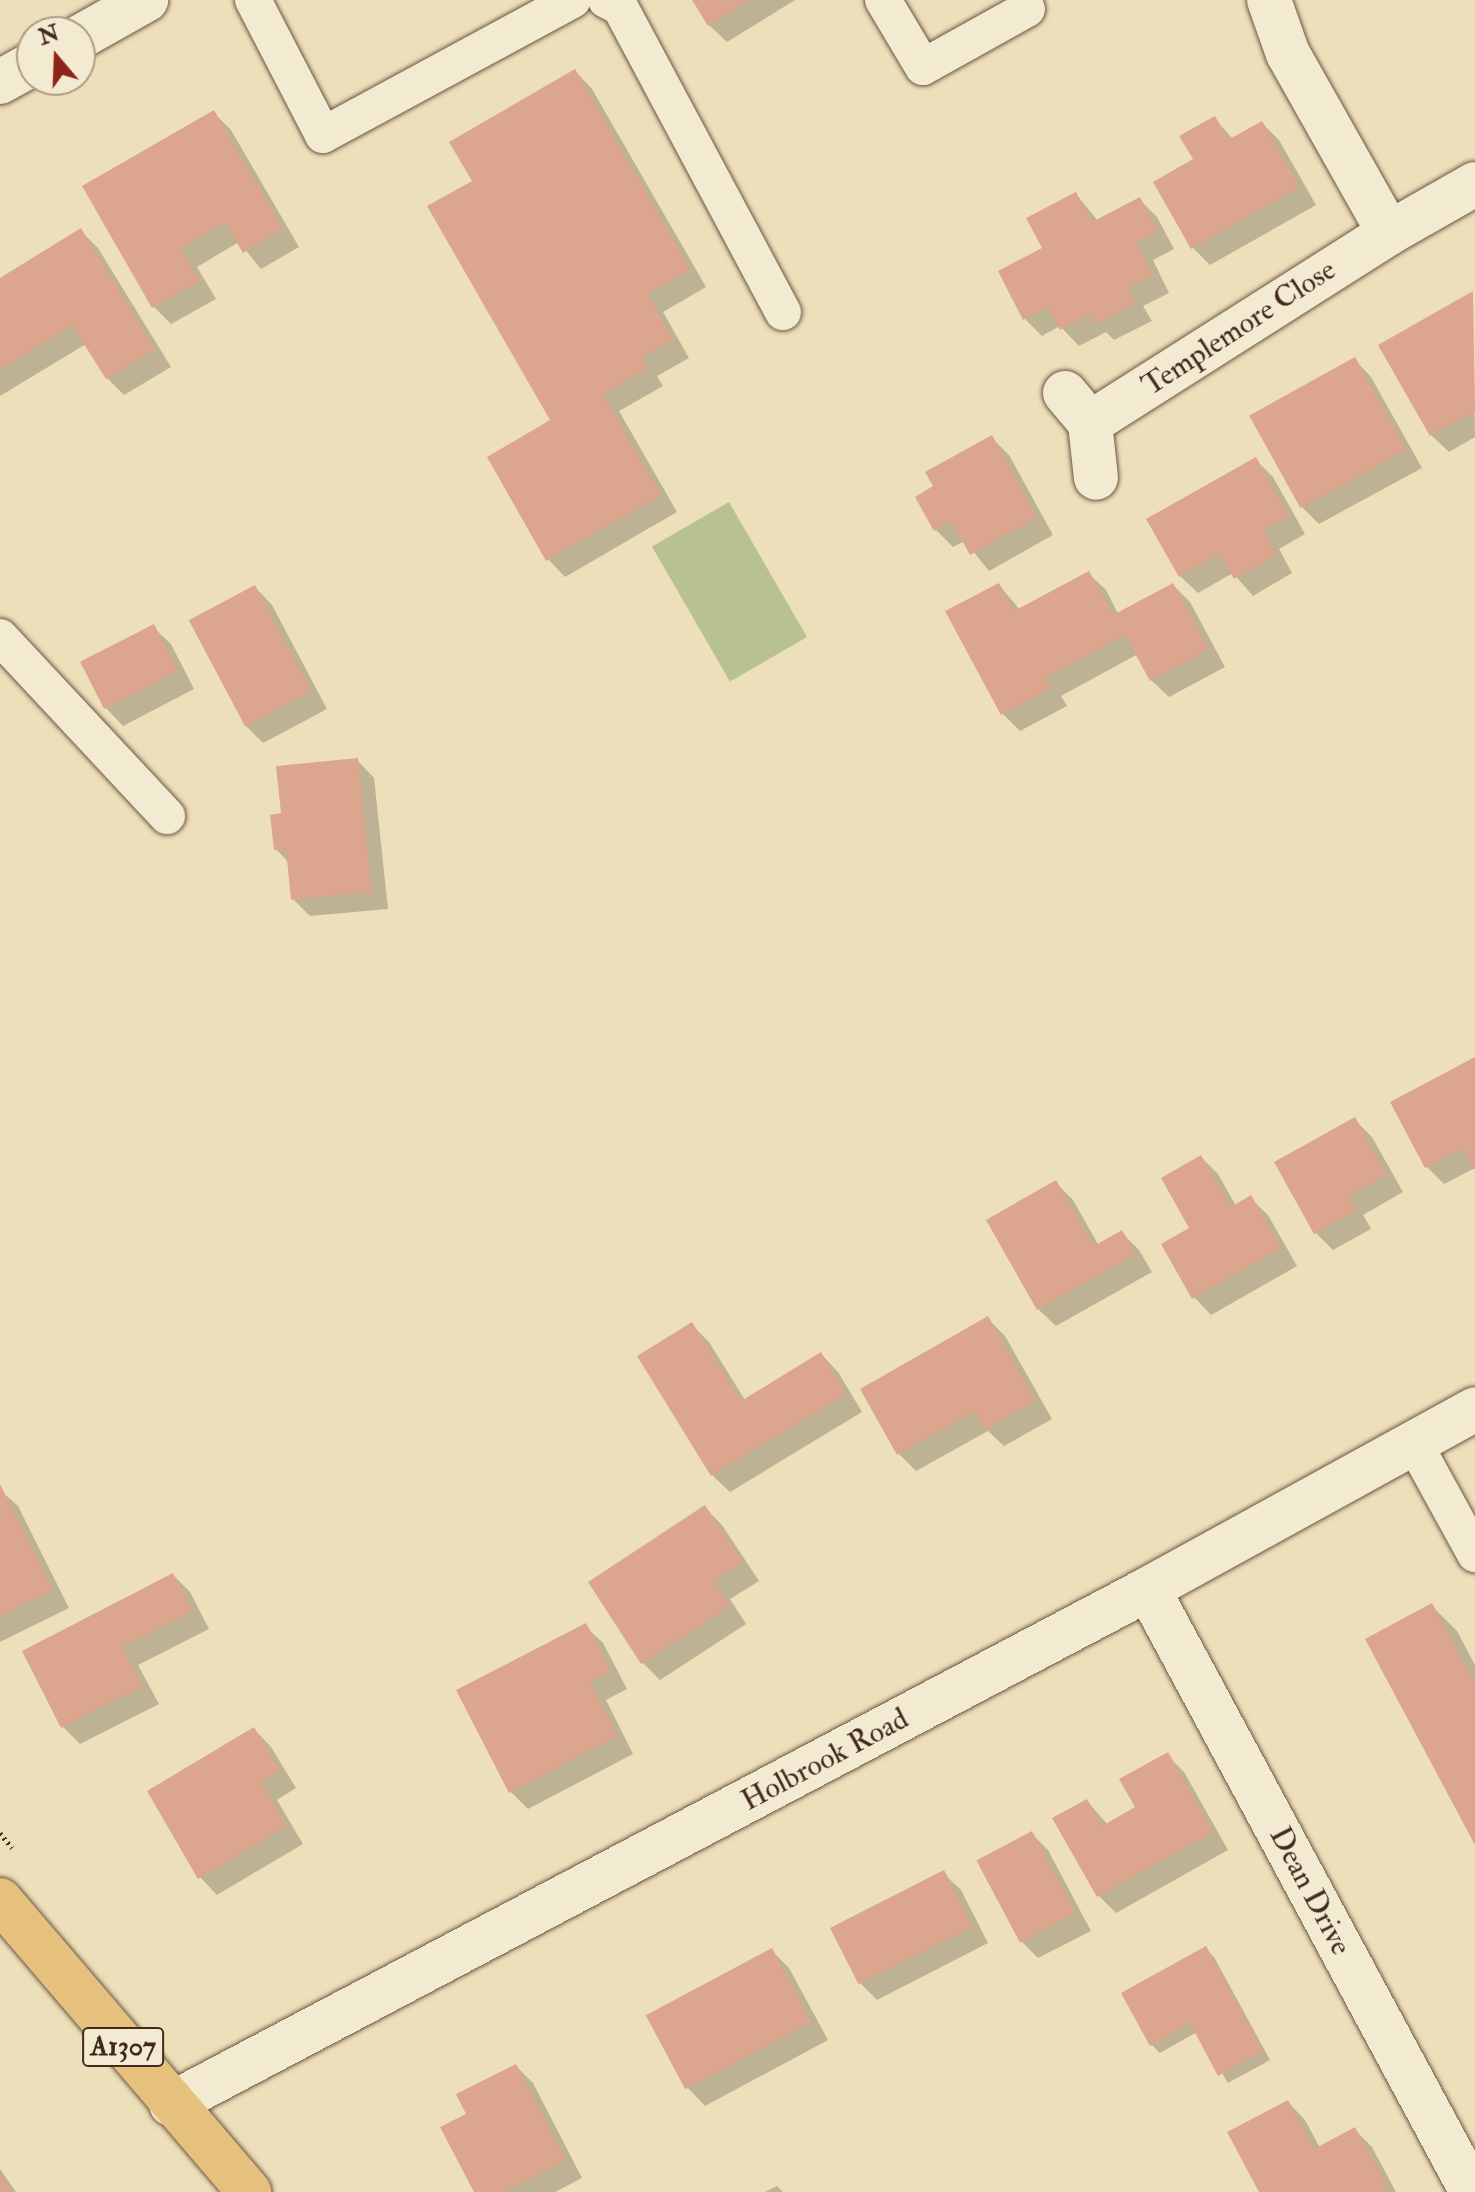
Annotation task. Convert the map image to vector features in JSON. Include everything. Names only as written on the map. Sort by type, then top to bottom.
[{"type":"main road","name":"A1307","points":[[0,1900],[249,2192]]},
{"type":"street","points":[[96,28],[146,0]]},
{"type":"street","points":[[1269,0],[1288,54],[1389,233]]},
{"type":"street","name":"Templemore Close","points":[[1096,478],[1077,408],[1475,184]]},
{"type":"street","name":"Holbrook Road","points":[[171,2104],[1148,1589],[1475,1409]]},
{"type":"street","name":"Dean Drive","points":[[1148,1589],[1472,2192]]},
{"type":"lane","points":[[253,0],[323,135],[573,0]]},
{"type":"lane","points":[[606,0],[620,7],[783,312]]},
{"type":"lane","points":[[883,0],[923,67],[1027,9]]},
{"type":"lane","points":[[0,637],[167,816]]},
{"type":"lane","points":[[1414,1443],[1475,1554]]},
{"type":"green space","points":[[729,502],[807,637],[730,682],[652,546]]},
{"type":"building","points":[[692,0],[751,0],[708,26]]},
{"type":"building","points":[[575,69],[690,269],[647,294],[673,340],[642,358],[648,368],[603,394],[661,495],[546,561],[487,457],[550,420],[427,206],[472,181],[449,142]]},
{"type":"building","points":[[214,110],[283,229],[243,253],[225,223],[181,249],[200,281],[152,308],[82,186]]},
{"type":"building","points":[[1215,116],[1228,140],[1262,121],[1300,187],[1191,249],[1153,182],[1193,159],[1179,136]]},
{"type":"building","points":[[1076,192],[1092,222],[1140,197],[1158,231],[1137,243],[1153,275],[1128,288],[1136,304],[1096,324],[1090,314],[1060,330],[1048,307],[1023,320],[998,271],[1042,248],[1026,218]]},
{"type":"building","points":[[81,228],[155,349],[106,379],[72,325],[0,370],[0,278]]},
{"type":"building","points":[[1473,291],[1475,411],[1430,436],[1378,345]]},
{"type":"building","points":[[1355,357],[1406,450],[1301,508],[1249,416]]},
{"type":"building","points":[[992,435],[1037,517],[970,555],[952,522],[934,531],[915,497],[933,486],[925,472]]},
{"type":"building","points":[[1256,457],[1289,516],[1263,531],[1277,555],[1234,579],[1219,554],[1179,577],[1146,519]]},
{"type":"building","points":[[1089,571],[1113,615],[1173,583],[1209,649],[1150,681],[1125,635],[1045,678],[1051,688],[1001,715],[945,611],[999,583],[1014,611]]},
{"type":"building","points":[[255,585],[311,691],[245,726],[189,620]]},
{"type":"building","points":[[154,624],[178,671],[104,709],[80,662]]},
{"type":"building","points":[[358,758],[372,892],[291,900],[286,849],[274,850],[270,815],[281,813],[276,766]]},
{"type":"building","points":[[1475,1057],[1475,1170],[1463,1148],[1425,1168],[1390,1102]]},
{"type":"building","points":[[1355,1117],[1387,1175],[1348,1197],[1356,1211],[1314,1234],[1274,1162]]},
{"type":"building","points":[[1201,1155],[1231,1207],[1251,1195],[1281,1248],[1192,1299],[1161,1244],[1189,1228],[1161,1178]]},
{"type":"building","points":[[1056,1180],[1094,1246],[1122,1230],[1136,1254],[1037,1310],[986,1220]]},
{"type":"building","points":[[988,1316],[1036,1401],[985,1430],[975,1411],[897,1455],[860,1389]]},
{"type":"building","points":[[692,1322],[741,1401],[821,1352],[846,1394],[711,1476],[637,1356]]},
{"type":"building","points":[[0,1484],[53,1590],[0,1616]]},
{"type":"building","points":[[705,1505],[743,1563],[714,1581],[730,1606],[641,1664],[588,1582]]},
{"type":"building","points":[[173,1573],[193,1611],[122,1647],[143,1686],[61,1728],[22,1651]]},
{"type":"building","points":[[1432,1603],[1475,1684],[1475,1845],[1365,1639]]},
{"type":"building","points":[[586,1623],[611,1671],[590,1683],[618,1736],[509,1793],[456,1690]]},
{"type":"building","points":[[254,1727],[280,1771],[261,1782],[287,1826],[198,1879],[147,1791]]},
{"type":"building","points":[[1168,1752],[1213,1832],[1097,1897],[1052,1818],[1087,1799],[1102,1826],[1135,1807],[1119,1779]]},
{"type":"building","points":[[1032,1831],[1076,1913],[1020,1943],[976,1861]]},
{"type":"building","points":[[944,1870],[973,1926],[859,1984],[830,1928]]},
{"type":"building","points":[[1206,1946],[1263,2051],[1218,2076],[1190,2023],[1150,2046],[1121,1993]]},
{"type":"building","points":[[772,1948],[811,2022],[685,2089],[646,2015]]},
{"type":"building","points":[[516,2064],[566,2160],[504,2192],[474,2192],[440,2127],[466,2114],[456,2094]]},
{"type":"building","points":[[1288,2100],[1314,2149],[1355,2127],[1388,2188],[1382,2192],[1259,2192],[1227,2132]]},
{"type":"building","points":[[0,2174],[12,2192],[0,2192]]}]
